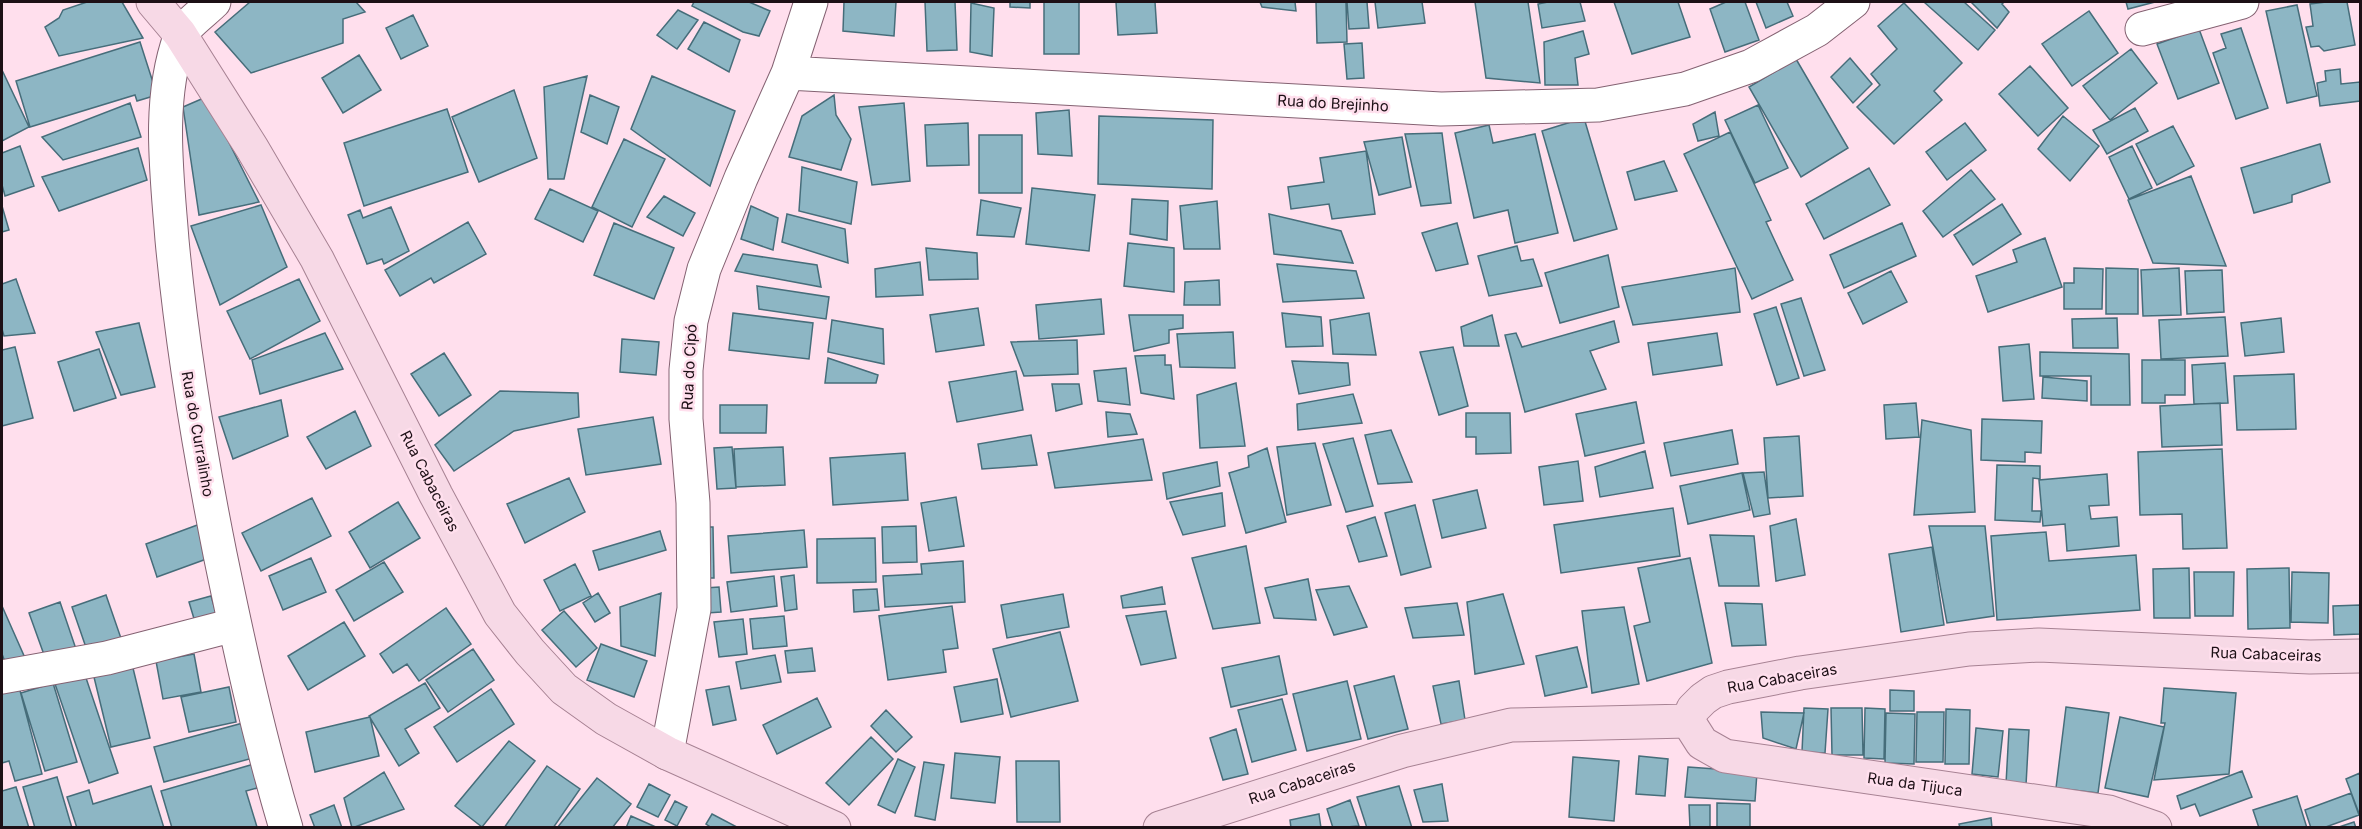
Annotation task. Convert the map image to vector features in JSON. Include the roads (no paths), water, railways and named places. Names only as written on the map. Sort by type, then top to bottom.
[{"type":"main road","name":"Rua Cabaceiras","points":[[153,2],[180,34],[252,148],[317,259],[436,495],[500,614],[530,652],[564,689],[606,719],[667,753],[834,828]]},
{"type":"main road","name":"Rua Cabaceiras","points":[[1160,828],[1402,751],[1511,725],[1688,721],[1693,709],[1713,692],[1800,673],[1969,649],[2039,645],[2310,657],[2361,656]]},
{"type":"main road","name":"Rua da Tijuca","points":[[1688,721],[1702,743],[1725,756],[2109,812],[2155,828]]},
{"type":"street","points":[[180,34],[214,2]]},
{"type":"street","name":"Rua do Cipó","points":[[667,753],[694,609],[693,503],[686,409],[686,370],[691,321],[704,269],[741,178],[788,73],[811,2]]},
{"type":"street","name":"Rua do Brejinho","points":[[788,73],[1442,109],[1598,105],[1685,89],[1751,66],[1817,30],[1853,2]]},
{"type":"street","points":[[2142,29],[2242,2]]},
{"type":"street","name":"Rua do Curralinho","points":[[180,34],[171,78],[165,154],[178,304],[200,455],[234,625],[286,828]]},
{"type":"street","points":[[2,677],[107,658],[234,625]]}]
